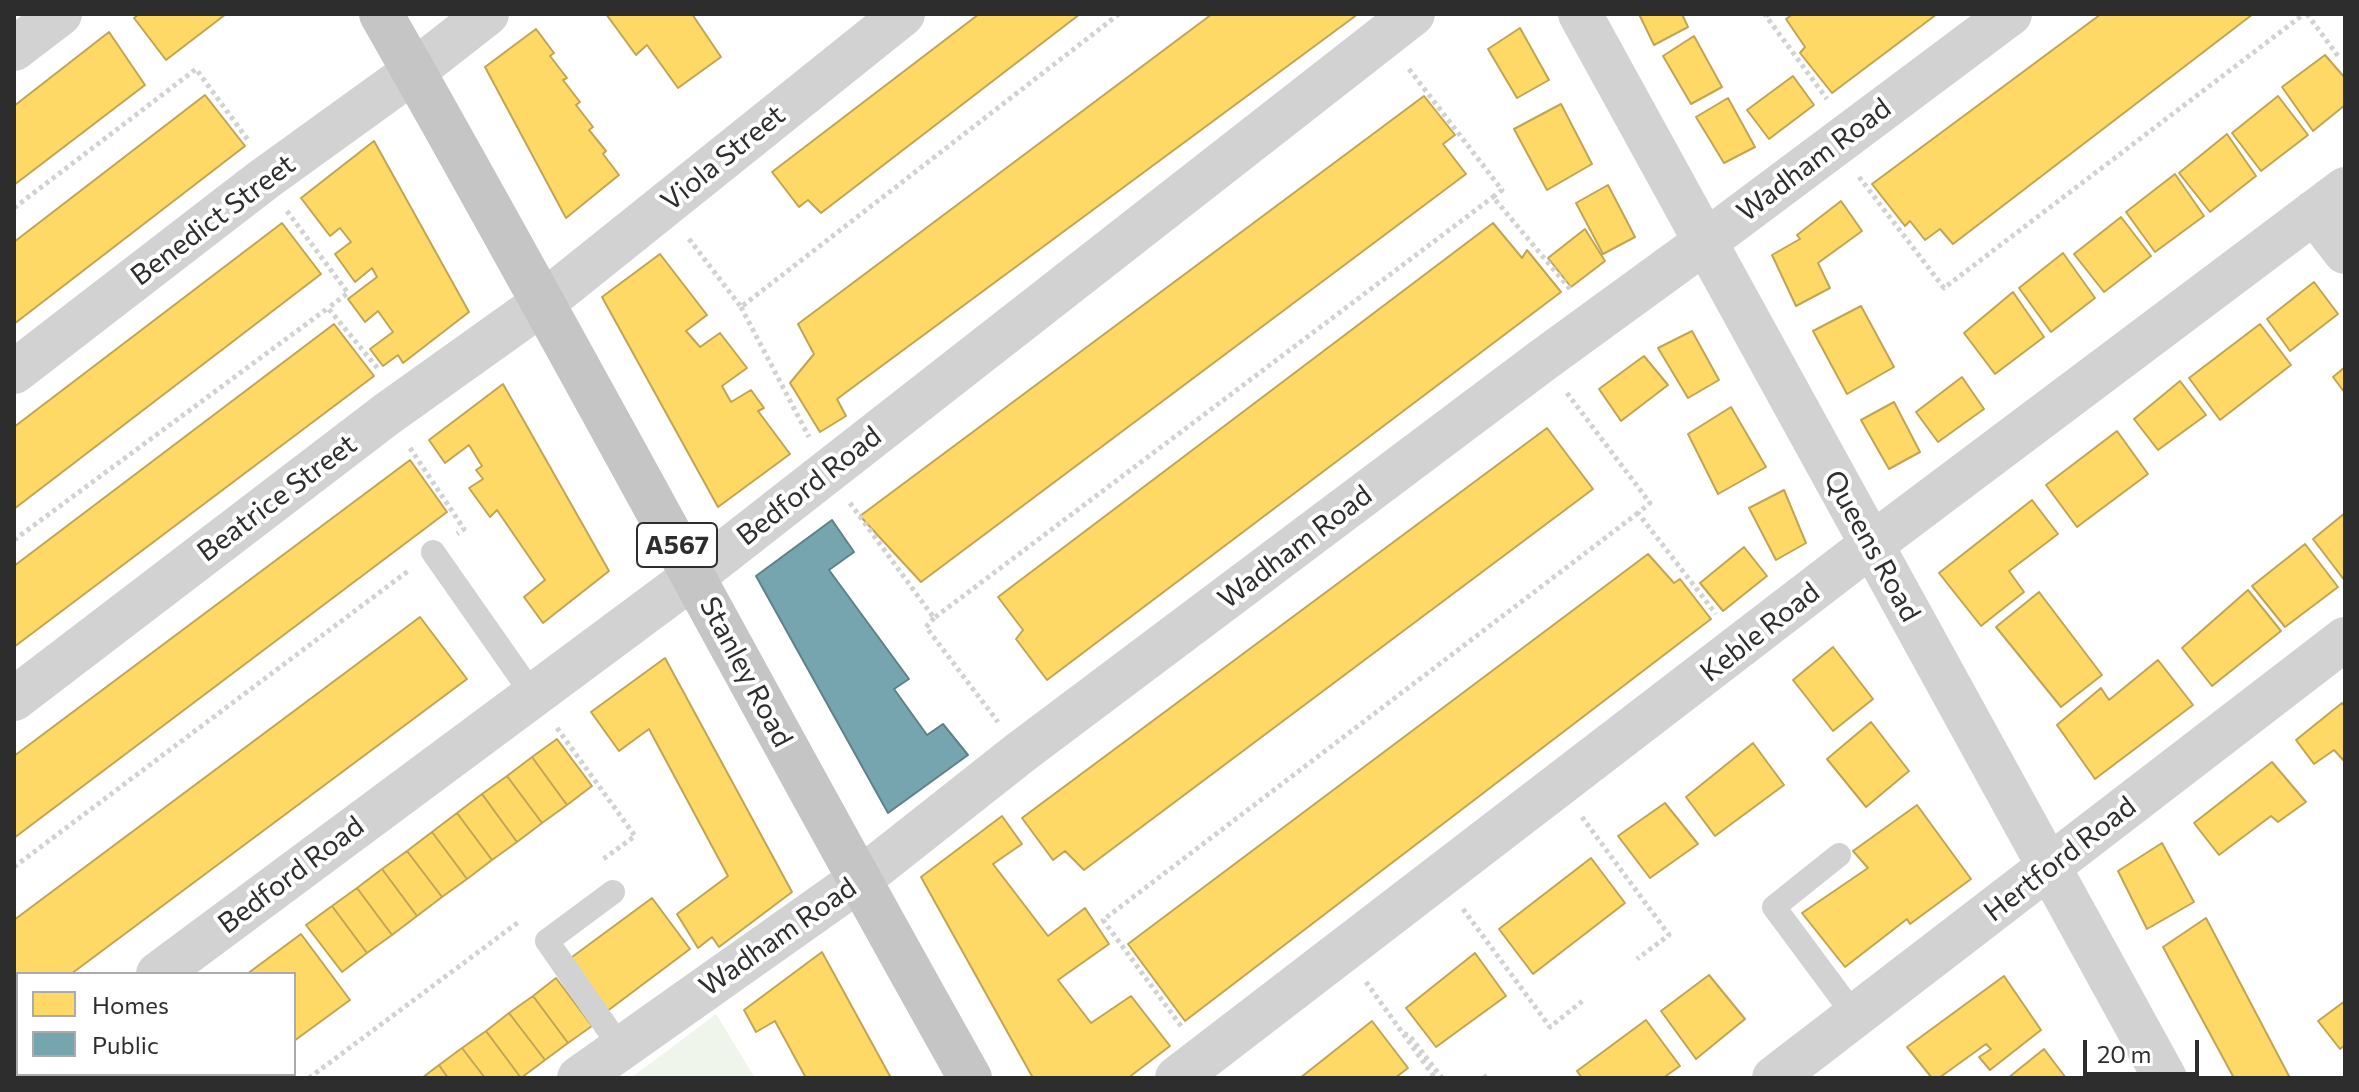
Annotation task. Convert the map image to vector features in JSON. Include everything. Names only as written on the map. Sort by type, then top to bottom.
[{"type":"main road","name":"Stanley Road","points":[[381,14],[544,302],[970,1078]]},
{"type":"street","points":[[14,49],[60,14]]},
{"type":"street","name":"Benedict Street","points":[[14,372],[487,14]]},
{"type":"street","name":"Viola Street","points":[[544,302],[903,14]]},
{"type":"street","name":"Queens Road","points":[[1580,14],[2165,1078]]},
{"type":"street","name":"Wadham Road","points":[[579,1078],[859,880],[1021,752],[2010,14]]},
{"type":"street","name":"Bedford Road","points":[[161,972],[694,576],[1399,25]]},
{"type":"street","points":[[2330,201],[2345,252]]},
{"type":"street","name":"Keble Road","points":[[1191,1068],[1871,545],[2330,201]]},
{"type":"street","name":"Beatrice Street","points":[[14,699],[396,408],[544,302]]},
{"type":"street","name":"Hertford Road","points":[[1774,1078],[2345,639]]},
{"type":"lane","points":[[433,552],[533,695]]},
{"type":"lane","points":[[1839,855],[1774,907],[1855,1016]]},
{"type":"lane","points":[[613,892],[547,941],[621,1048]]},
{"type":"path","points":[[741,307],[1119,14]]},
{"type":"path","points":[[1766,15],[1842,138],[1944,288],[2306,14],[2338,56]]},
{"type":"path","points":[[1021,752],[926,627],[1502,190],[1399,25]]},
{"type":"path","points":[[14,208],[196,69],[348,293],[14,540]]},
{"type":"path","points":[[1493,197],[1597,321]]},
{"type":"path","points":[[663,206],[741,307],[827,472],[934,618]]},
{"type":"path","points":[[14,867],[464,529],[396,408],[328,308]]},
{"type":"path","points":[[1191,1068],[1103,920],[1650,503],[1543,360]]},
{"type":"path","points":[[1638,513],[1742,646]]},
{"type":"path","points":[[533,695],[635,836],[594,866]]},
{"type":"path","points":[[1559,786],[1669,935],[1637,959]]},
{"type":"path","points":[[1439,877],[1550,1027],[1585,999]]},
{"type":"path","points":[[309,1078],[532,912]]},
{"type":"path","points":[[1343,951],[1435,1078]]},
{"type":"path","points":[[1404,1034],[1409,1035],[1442,1078]]},
{"type":"shaded area","points":[[716,1014],[755,1078],[631,1078]]},
{"type":"building: Homes","points":[[139,14],[226,14],[166,60],[134,18]]},
{"type":"building: Homes","points":[[606,14],[692,14],[721,57],[678,88],[647,45],[636,55]]},
{"type":"building: Homes","points":[[979,14],[1080,14],[821,213],[808,200],[799,207],[772,172]]},
{"type":"building: Homes","points":[[1212,14],[1358,14],[837,399],[846,416],[820,432],[790,383],[814,354],[798,324]]},
{"type":"building: Homes","points":[[1639,14],[1682,14],[1688,27],[1654,45]]},
{"type":"building: Homes","points":[[1793,14],[1937,14],[1832,93],[1800,53],[1805,47],[1786,19]]},
{"type":"building: Homes","points":[[2101,14],[2253,14],[1953,244],[1940,229],[1925,240],[1910,221],[1905,226],[1872,184]]},
{"type":"building: Homes","points":[[1520,28],[1549,80],[1517,98],[1488,49]]},
{"type":"building: Homes","points":[[536,29],[554,53],[550,56],[567,78],[563,80],[580,102],[576,105],[593,127],[589,130],[606,151],[603,154],[619,175],[566,218],[485,67]]},
{"type":"building: Homes","points":[[109,32],[145,85],[14,185],[14,106]]},
{"type":"building: Homes","points":[[1694,36],[1722,87],[1691,104],[1663,56]]},
{"type":"building: Homes","points":[[2325,55],[2345,78],[2345,105],[2313,131],[2282,87]]},
{"type":"building: Homes","points":[[1793,76],[1814,105],[1769,139],[1747,110]]},
{"type":"building: Homes","points":[[205,95],[245,146],[14,324],[14,242]]},
{"type":"building: Homes","points":[[1424,96],[1455,135],[1443,144],[1466,174],[921,582],[860,516]]},
{"type":"building: Homes","points":[[2278,96],[2308,135],[2261,171],[2232,133]]},
{"type":"building: Homes","points":[[1728,98],[1755,147],[1724,163],[1696,117]]},
{"type":"building: Homes","points":[[1561,104],[1592,164],[1547,190],[1514,129]]},
{"type":"building: Homes","points":[[2227,134],[2256,176],[2210,212],[2179,173]]},
{"type":"building: Homes","points":[[374,141],[469,312],[403,363],[398,355],[383,366],[370,349],[393,332],[378,311],[365,322],[348,299],[377,277],[372,268],[355,282],[335,254],[351,242],[340,228],[330,236],[301,198]]},
{"type":"building: Homes","points":[[2175,174],[2204,216],[2155,252],[2126,212]]},
{"type":"building: Homes","points":[[1608,185],[1635,237],[1603,254],[1576,203]]},
{"type":"building: Homes","points":[[1841,201],[1862,231],[1818,263],[1830,288],[1796,306],[1772,255],[1800,239],[1797,235]]},
{"type":"building: Homes","points":[[2121,217],[2151,256],[2104,292],[2074,254]]},
{"type":"building: Homes","points":[[282,223],[321,274],[14,509],[14,427]]},
{"type":"building: Homes","points":[[1493,223],[1522,258],[1527,250],[1561,292],[1047,680],[1016,639],[1023,630],[998,597]]},
{"type":"building: Homes","points":[[1585,229],[1605,261],[1571,287],[1548,258]]},
{"type":"building: Homes","points":[[2063,253],[2095,298],[2051,332],[2019,288]]},
{"type":"building: Homes","points":[[660,254],[707,315],[686,331],[700,347],[720,333],[747,368],[722,386],[731,402],[751,390],[764,408],[758,411],[790,454],[718,507],[602,297]]},
{"type":"building: Homes","points":[[2314,282],[2338,314],[2290,351],[2267,319]]},
{"type":"building: Homes","points":[[2013,292],[2044,337],[1995,374],[1964,333]]},
{"type":"building: Homes","points":[[1861,306],[1894,367],[1847,394],[1813,331]]},
{"type":"building: Homes","points":[[334,324],[374,376],[14,647],[14,566]]},
{"type":"building: Homes","points":[[2260,324],[2291,365],[2220,420],[2189,378]]},
{"type":"building: Homes","points":[[1692,331],[1719,380],[1688,398],[1658,348]]},
{"type":"building: Homes","points":[[1644,356],[1668,385],[1621,421],[1599,389]]},
{"type":"building: Homes","points":[[2345,367],[2345,393],[2333,377]]},
{"type":"building: Homes","points":[[1962,377],[1984,409],[1938,442],[1916,412]]},
{"type":"building: Homes","points":[[2180,381],[2206,415],[2158,450],[2134,419]]},
{"type":"building: Homes","points":[[503,384],[609,571],[543,623],[524,597],[545,580],[497,510],[490,517],[469,488],[483,479],[476,470],[482,466],[469,445],[445,463],[429,440]]},
{"type":"building: Homes","points":[[1894,402],[1920,452],[1889,469],[1861,420]]},
{"type":"building: Homes","points":[[1731,407],[1766,467],[1718,494],[1688,434]]},
{"type":"building: Homes","points":[[1547,428],[1593,489],[1084,870],[1065,851],[1053,860],[1022,818]]},
{"type":"building: Homes","points":[[2117,431],[2148,474],[2077,527],[2046,485]]},
{"type":"building: Homes","points":[[410,460],[447,512],[14,838],[14,756]]},
{"type":"building: Homes","points":[[1784,490],[1806,543],[1776,560],[1749,508]]},
{"type":"building: Homes","points":[[2032,500],[2058,534],[2009,571],[2024,592],[1981,626],[1939,573]]},
{"type":"building: Homes","points":[[2345,513],[2345,581],[2313,539]]},
{"type":"building: Homes","points":[[2305,544],[2338,587],[2285,627],[2252,586]]},
{"type":"building: Homes","points":[[1744,547],[1767,576],[1723,611],[1700,583]]},
{"type":"building: Homes","points":[[1648,554],[1674,583],[1680,579],[1711,619],[1185,1021],[1128,944]]},
{"type":"building: Homes","points":[[2248,590],[2281,631],[2212,686],[2182,648]]},
{"type":"building: Homes","points":[[2039,592],[2102,675],[2061,707],[1996,627]]},
{"type":"building: Homes","points":[[420,617],[467,679],[74,972],[16,972],[16,989],[14,920]]},
{"type":"building: Homes","points":[[1833,647],[1873,699],[1833,731],[1793,680]]},
{"type":"building: Homes","points":[[665,658],[792,892],[719,947],[712,937],[698,948],[677,914],[728,876],[649,729],[619,751],[591,712]]},
{"type":"building: Homes","points":[[2158,660],[2193,705],[2095,779],[2057,725],[2101,688],[2109,700]]},
{"type":"building: Homes","points":[[2342,703],[2345,707],[2345,762],[2334,750],[2314,764],[2296,740]]},
{"type":"building: Homes","points":[[1871,722],[1909,771],[1866,807],[1827,759]]},
{"type":"building: Homes","points":[[557,739],[592,786],[567,805],[532,757]]},
{"type":"building: Homes","points":[[1753,743],[1784,785],[1715,836],[1686,797]]},
{"type":"building: Homes","points":[[532,757],[567,805],[542,823],[507,776]]},
{"type":"building: Homes","points":[[2272,762],[2306,802],[2278,822],[2271,816],[2219,855],[2194,823]]},
{"type":"building: Homes","points":[[507,776],[542,823],[517,842],[482,794]]},
{"type":"building: Homes","points":[[482,794],[517,842],[492,860],[457,813]]},
{"type":"building: Homes","points":[[1665,803],[1698,844],[1650,878],[1618,836]]},
{"type":"building: Homes","points":[[1917,805],[1971,879],[1910,924],[1907,919],[1845,967],[1802,913],[1868,868],[1853,851]]},
{"type":"building: Homes","points":[[457,813],[492,860],[467,879],[432,832]]},
{"type":"building: Homes","points":[[1002,816],[1022,844],[993,864],[1048,936],[1085,908],[1109,944],[1058,980],[1091,1023],[1131,996],[1170,1046],[1128,1078],[1033,1078],[921,877]]},
{"type":"building: Homes","points":[[432,832],[467,879],[442,897],[407,851]]},
{"type":"building: Homes","points":[[2162,843],[2194,902],[2147,929],[2118,871]]},
{"type":"building: Homes","points":[[407,851],[442,897],[417,916],[382,869]]},
{"type":"building: Homes","points":[[1591,858],[1625,903],[1533,974],[1499,929]]},
{"type":"building: Homes","points":[[382,869],[417,916],[392,935],[357,888]]},
{"type":"building: Homes","points":[[357,888],[392,935],[367,953],[332,906]]},
{"type":"building: Homes","points":[[652,898],[690,949],[606,1012],[568,960]]},
{"type":"building: Homes","points":[[332,906],[367,953],[342,972],[306,925]]},
{"type":"building: Homes","points":[[2206,918],[2290,1078],[2234,1078],[2163,947]]},
{"type":"building: Homes","points":[[301,934],[350,1000],[296,1040],[296,972],[250,972]]},
{"type":"building: Homes","points":[[822,952],[891,1078],[806,1078],[775,1021],[756,1032],[744,1010]]},
{"type":"building: Homes","points":[[1475,953],[1506,996],[1436,1047],[1406,1008]]},
{"type":"building: Homes","points":[[1709,975],[1745,1019],[1696,1059],[1661,1011]]},
{"type":"building: Homes","points":[[2004,976],[2041,1030],[1990,1070],[1979,1057],[1991,1049],[1986,1044],[1939,1078],[1932,1078],[1907,1047]]},
{"type":"building: Homes","points":[[556,978],[592,1026],[568,1043],[533,996]]},
{"type":"building: Homes","points":[[533,996],[568,1043],[545,1060],[509,1013]]},
{"type":"building: Homes","points":[[2345,1001],[2345,1045],[2340,1049],[2318,1021]]},
{"type":"building: Homes","points":[[509,1013],[545,1060],[521,1078],[486,1031]]},
{"type":"building: Homes","points":[[1646,1020],[1680,1066],[1663,1078],[1582,1078],[1577,1071]]},
{"type":"building: Homes","points":[[1372,1021],[1408,1068],[1395,1078],[1300,1078]]},
{"type":"building: Homes","points":[[486,1031],[521,1078],[485,1078],[462,1048]]},
{"type":"building: Homes","points":[[462,1048],[485,1078],[448,1078],[439,1065]]},
{"type":"building: Homes","points":[[2044,1049],[2066,1078],[2008,1078]]},
{"type":"building: Homes","points":[[439,1065],[448,1078],[422,1078]]},
{"type":"building: Homes","points":[[110,1076],[248,1076],[245,1078],[108,1078]]},
{"type":"building: Public","points":[[832,520],[854,552],[829,570],[909,679],[894,689],[927,735],[943,724],[968,755],[888,813],[756,576]]}]
